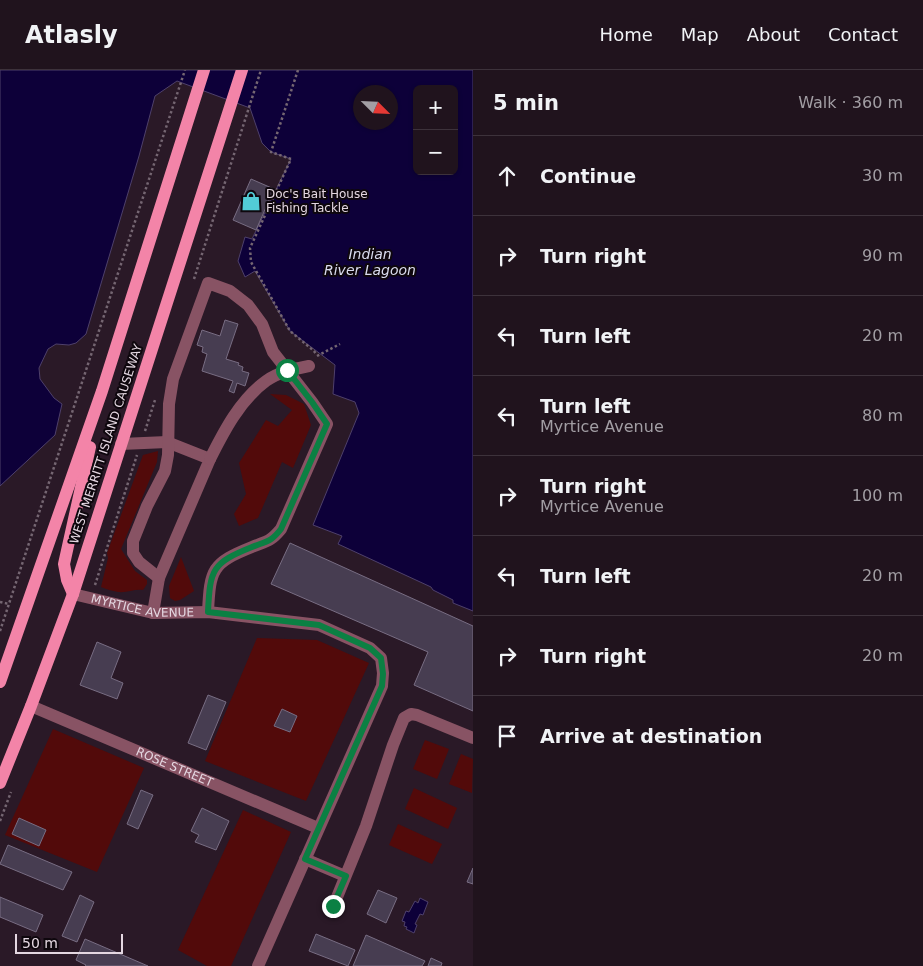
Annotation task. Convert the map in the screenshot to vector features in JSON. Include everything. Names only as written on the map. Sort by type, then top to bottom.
[{"type":"main road","name":"WEST MERRITT ISLAND CAUSEWAY","points":[[0,682],[4,664],[102,391],[204,70]]},
{"type":"main road","name":"WEST MERRITT ISLAND CAUSEWAY","points":[[0,783],[73,594],[242,70]]},
{"type":"main road","points":[[73,594],[67,580],[64,564],[102,391]]},
{"type":"street","points":[[159,578],[139,562],[133,553],[133,541],[146,506],[164,470],[168,456],[169,404],[173,379],[208,283],[230,291],[248,304],[262,324],[273,352],[327,424],[281,529],[272,540],[224,561],[213,571],[209,584],[208,612]]},
{"type":"street","points":[[154,613],[159,578],[210,459],[223,434],[250,396],[266,380],[313,361]]},
{"type":"street","points":[[121,444],[167,442],[210,459]]},
{"type":"street","name":"MYRTICE AVENUE","points":[[73,594],[154,613],[208,612],[319,625],[370,648],[381,658],[382,686],[258,966]]},
{"type":"street","name":"ROSE STREET","points":[[31,706],[318,828]]},
{"type":"street","points":[[333,906],[366,826],[404,718],[412,714],[417,715],[473,738]]},
{"type":"street","points":[[305,859],[346,876]]},
{"type":"path","points":[[0,631],[185,70]]},
{"type":"path","points":[[243,128],[260,70]]},
{"type":"path","points":[[298,70],[271,152],[291,159],[250,248],[251,262],[290,331],[314,351],[313,361]]},
{"type":"path","points":[[313,361],[340,344]]},
{"type":"path","points":[[0,602],[9,604]]},
{"type":"shaded area","points":[[270,394],[286,395],[304,404],[311,425],[293,468],[282,462],[258,518],[239,526],[234,514],[246,494],[239,463],[266,420],[278,426],[292,410]]},
{"type":"shaded area","points":[[158,451],[157,462],[121,549],[135,571],[147,580],[147,584],[143,590],[124,592],[116,592],[101,587],[108,558],[107,553],[143,455]]},
{"type":"shaded area","points":[[181,557],[194,591],[175,601],[170,598],[169,586]]},
{"type":"shaded area","points":[[257,638],[317,640],[369,663],[306,801],[205,761]]},
{"type":"shaded area","points":[[53,729],[144,768],[97,872],[5,835]]},
{"type":"shaded area","points":[[425,740],[449,749],[437,779],[413,769]]},
{"type":"shaded area","points":[[461,754],[473,759],[472,793],[449,784]]},
{"type":"shaded area","points":[[414,788],[457,808],[448,829],[405,809]]},
{"type":"shaded area","points":[[243,810],[291,832],[231,966],[207,966],[178,950]]},
{"type":"shaded area","points":[[398,824],[442,844],[432,864],[389,845]]},
{"type":"water","name":"Indian River Lagoon","points":[[0,70],[473,70],[473,611],[453,603],[453,600],[433,590],[431,587],[338,544],[342,536],[313,525],[359,413],[355,402],[333,394],[335,365],[290,331],[255,271],[245,277],[238,261],[245,237],[252,239],[291,159],[271,152],[262,143],[250,108],[177,81],[155,96],[86,334],[76,343],[69,345],[56,344],[48,349],[39,368],[40,379],[54,398],[62,404],[55,435],[0,486]]},
{"type":"water","points":[[420,898],[428,902],[423,915],[420,914],[415,924],[417,925],[414,933],[406,929],[407,927],[404,926],[405,922],[402,921],[406,911],[409,912],[415,901],[418,903]]},
{"type":"building","points":[[251,179],[274,189],[256,230],[233,220]]},
{"type":"building","points":[[225,320],[238,324],[226,359],[239,363],[238,365],[243,367],[242,371],[249,373],[245,386],[237,383],[234,393],[229,391],[233,381],[202,371],[207,354],[202,352],[203,347],[197,345],[202,330],[220,336]]},
{"type":"building","points":[[290,543],[473,626],[473,711],[414,685],[428,652],[271,584]]},
{"type":"building","points":[[97,642],[121,652],[111,678],[123,683],[117,699],[80,685]]},
{"type":"building","points":[[208,695],[226,702],[206,750],[188,743]]},
{"type":"building","points":[[282,709],[297,716],[290,732],[274,726]]},
{"type":"building","points":[[141,790],[153,795],[138,829],[127,824]]},
{"type":"building","points":[[202,808],[229,821],[216,850],[195,842],[199,835],[191,831]]},
{"type":"building","points":[[19,818],[46,830],[39,846],[12,834]]},
{"type":"building","points":[[8,845],[72,872],[63,890],[0,864]]},
{"type":"building","points":[[473,868],[473,884],[467,882]]},
{"type":"building","points":[[378,890],[397,898],[386,923],[367,914]]},
{"type":"building","points":[[80,895],[94,902],[77,942],[62,936]]},
{"type":"building","points":[[0,897],[43,915],[36,932],[0,917]]},
{"type":"building","points":[[316,934],[355,950],[348,966],[309,951]]},
{"type":"building","points":[[366,935],[425,961],[422,966],[353,966]]},
{"type":"building","points":[[85,939],[148,966],[85,966],[76,960]]},
{"type":"building","points":[[431,958],[442,963],[441,966],[428,966]]},
{"type":"place","name":"Doc's Bait House Fishing Tackle","points":[[251,201]]},
{"type":"route","points":[[287,370],[327,424],[281,529],[272,540],[224,561],[213,571],[209,584],[208,612],[319,625],[370,648],[381,658],[382,686],[305,859],[346,876],[333,906]]}]
